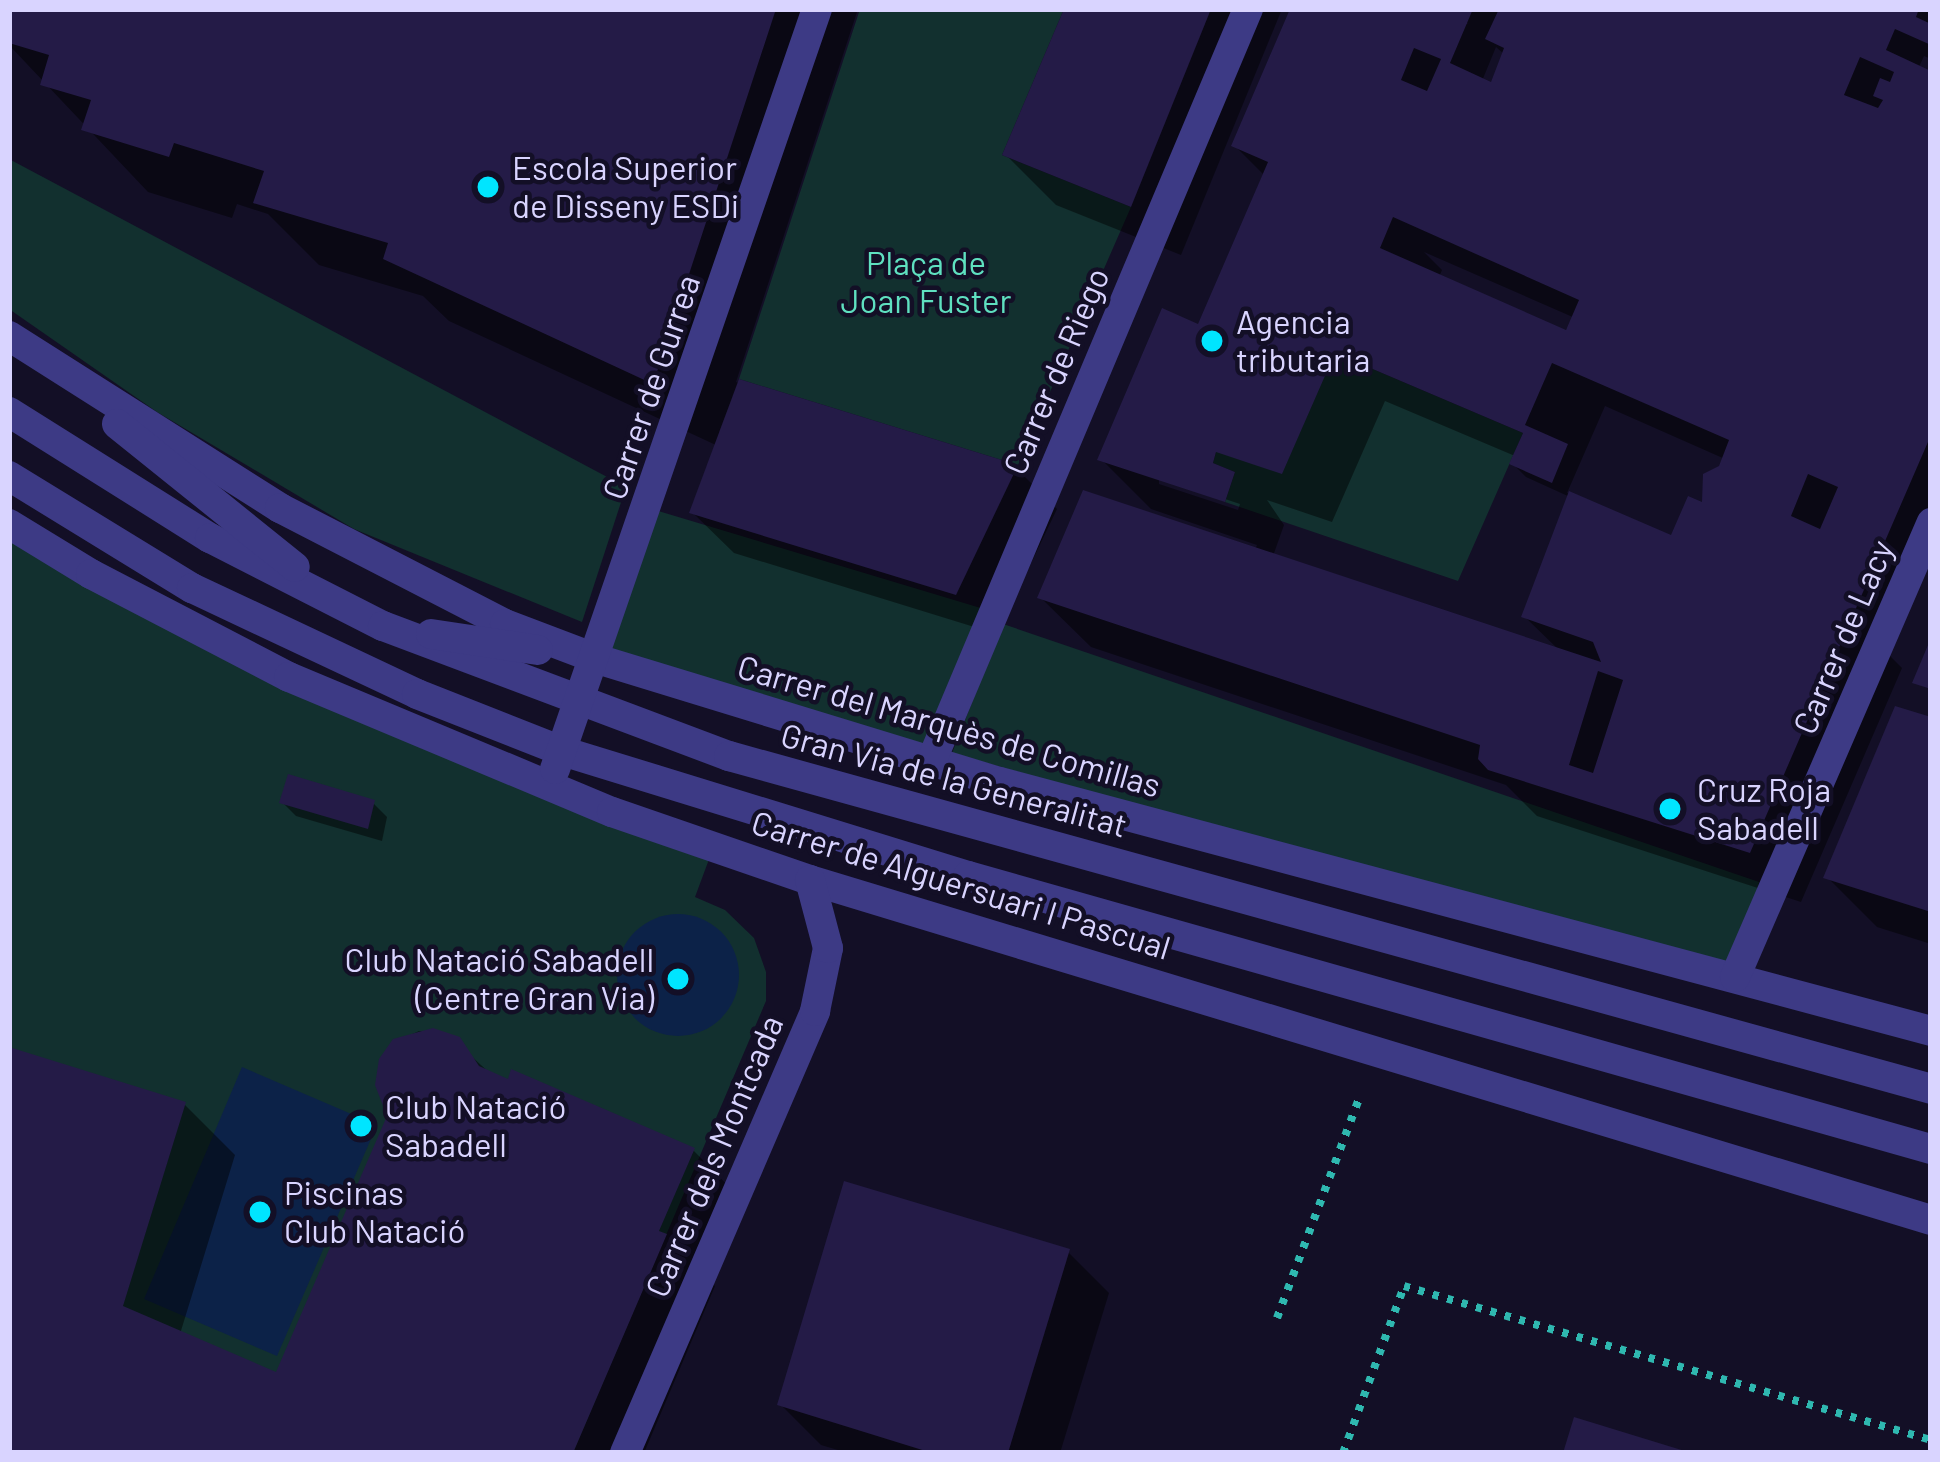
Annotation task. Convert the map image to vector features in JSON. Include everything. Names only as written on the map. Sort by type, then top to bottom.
[{"type":"street","name":"Carrer de Gurrea","points":[[548,786],[597,659],[818,9]]},
{"type":"street","name":"Carrer de Riego","points":[[931,762],[1248,9]]},
{"type":"street","name":"Carrer del Marquès de Comillas","points":[[9,337],[280,508],[505,624],[597,659],[931,762],[1931,1031]]},
{"type":"street","points":[[9,337],[346,608]]},
{"type":"street","name":"Gran Via de la Generalitat","points":[[9,412],[210,538],[383,626],[729,756],[1931,1089]]},
{"type":"street","points":[[9,476],[192,588],[417,694],[562,751],[825,834],[1931,1149]]},
{"type":"street","name":"Carrer de Lacy","points":[[1735,977],[1931,523]]},
{"type":"street","name":"Carrer de Alguersuari I Pascual","points":[[9,524],[91,574],[289,677],[548,786],[810,880],[1931,1220]]},
{"type":"street","points":[[383,626],[597,659]]},
{"type":"street","points":[[825,834],[888,902]]},
{"type":"street","name":"Carrer dels Montcada","points":[[626,1453],[815,1011],[828,948],[810,880]]},
{"type":"path","points":[[1277,1318],[1377,1050]]},
{"type":"path","points":[[1343,1453],[1404,1286],[1931,1439]]},
{"type":"green space","name":"Plaça de Joan Fuster","points":[[860,9],[1064,9],[1002,155],[1131,207],[1018,465],[739,379]]},
{"type":"green space","points":[[9,159],[626,487],[582,622],[354,529],[157,412],[9,309]]},
{"type":"green space","points":[[1335,353],[1523,433],[1458,581],[1225,502],[1235,472],[1213,463],[1216,452]]},
{"type":"green space","points":[[655,510],[984,609],[924,753],[607,652]]},
{"type":"green space","name":"Club Natació Sabadell","points":[[9,524],[122,596],[711,854],[695,897],[725,910],[754,938],[766,972],[766,1001],[573,1453],[9,1453]]},
{"type":"green space","points":[[1003,624],[1759,882],[1735,977],[952,753]]},
{"type":"water","name":"Club Natació Sabadell (Centre Gran Via)","points":[[678,914],[701,919],[721,932],[734,952],[739,975],[734,998],[721,1018],[701,1031],[678,1036],[655,1031],[635,1018],[622,998],[617,975],[622,952],[635,932],[655,919]]},
{"type":"water","name":"Piscinas Club Natació","points":[[242,1067],[377,1125],[277,1356],[144,1299]]},
{"type":"building","name":"Escola Superior de Disseny ESDi","points":[[10,9],[776,9],[653,384],[383,259],[388,243],[253,203],[264,171],[174,143],[169,157],[81,130],[91,100],[40,85],[49,55],[9,43]]},
{"type":"building","points":[[1064,9],[1211,9],[1131,207],[1002,155]]},
{"type":"building","points":[[1290,9],[1473,9],[1450,63],[1491,82],[1504,48],[1485,39],[1499,9],[1919,9],[1916,17],[1931,24],[1931,45],[1895,29],[1886,50],[1931,71],[1931,435],[1750,853],[1488,770],[1478,759],[1480,745],[1037,598],[1083,490],[1601,662],[1593,642],[1521,617],[1569,491],[1671,535],[1688,496],[1702,502],[1703,474],[1719,466],[1729,440],[1552,363],[1525,425],[1568,444],[1552,483],[1509,464],[1523,433],[1335,353],[1282,474],[1216,452],[1213,463],[1235,472],[1225,502],[1097,460],[1162,308],[1198,324],[1268,162],[1231,146]],"holes":[[[1414,48],[1441,59],[1427,91],[1401,80]],[[1860,57],[1894,72],[1890,82],[1880,78],[1873,96],[1883,100],[1878,108],[1844,95]],[[1393,217],[1579,300],[1566,330],[1380,248]],[[1808,474],[1838,487],[1820,529],[1791,516]],[[1598,671],[1623,680],[1593,773],[1569,765]]]},
{"type":"building","points":[[739,379],[1018,465],[956,595],[689,513]]},
{"type":"building","points":[[1931,638],[1931,689],[1912,683]]},
{"type":"building","points":[[1895,706],[1931,717],[1931,912],[1823,878]]},
{"type":"building","points":[[288,774],[375,800],[368,829],[279,803]]},
{"type":"building","points":[[433,1028],[460,1037],[479,1066],[508,1079],[511,1069],[695,1148],[659,1231],[667,1234],[573,1453],[9,1453],[9,1047],[186,1102],[123,1306],[276,1372],[387,1116],[375,1085],[379,1059],[393,1039]]},
{"type":"building","points":[[844,1181],[1070,1249],[1008,1453],[932,1453],[777,1405]]},
{"type":"building","points":[[1574,1417],[1688,1452],[1688,1453],[1563,1453]]},
{"type":"place","name":"Escola Superior de Disseny ESDi","points":[[488,187]]},
{"type":"place","name":"Agencia tributaria","points":[[1212,341]]},
{"type":"place","name":"Cruz Roja Sabadell","points":[[1670,809]]},
{"type":"place","name":"Club Natació Sabadell (Centre Gran Via)","points":[[678,979]]},
{"type":"place","name":"Club Natació Sabadell","points":[[361,1126]]},
{"type":"place","name":"Piscinas Club Natació","points":[[260,1212]]}]
